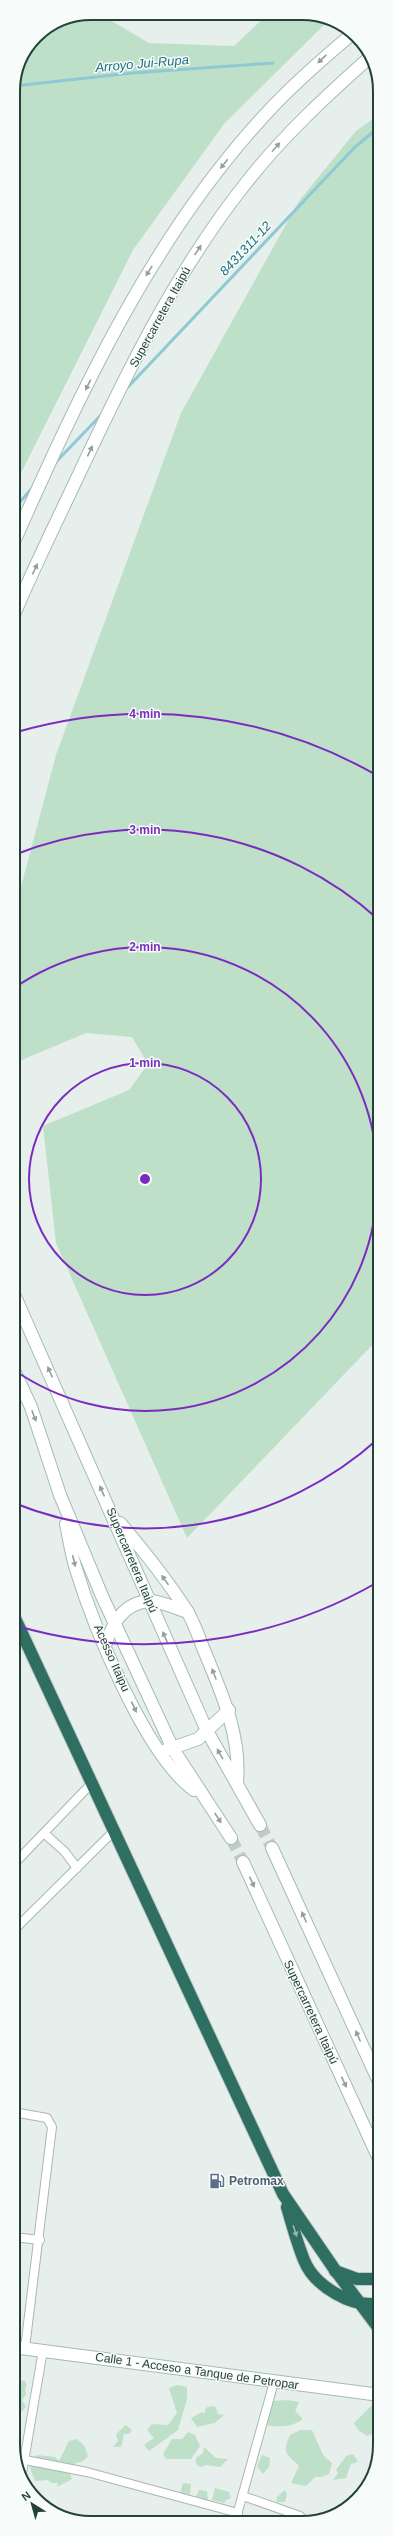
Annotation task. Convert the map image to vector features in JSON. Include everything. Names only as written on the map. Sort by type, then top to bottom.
[{"type":"highway","points":[[20,1629],[113,1832],[283,2194],[304,2262],[337,2296],[359,2304],[373,2303]]},
{"type":"highway","points":[[283,2194],[359,2304],[373,2321]]},
{"type":"highway","points":[[335,2270],[357,2279],[373,2279]]},
{"type":"street","points":[[20,529],[121,318],[162,250],[208,184],[263,116],[348,38]]},
{"type":"street","name":"Supercarretera Itaipú","points":[[20,602],[94,442],[177,282],[225,212],[267,158],[313,109],[366,60]]},
{"type":"street","name":"Supercarretera Itaipú","points":[[20,1308],[207,1731],[260,1825]]},
{"type":"street","points":[[20,1384],[40,1430],[60,1496],[114,1622],[173,1749],[231,1838]]},
{"type":"street","name":"Acesso Itaipu","points":[[60,1496],[75,1566],[105,1645],[144,1729],[179,1777],[206,1798]]},
{"type":"street","points":[[111,1512],[154,1564],[188,1612],[228,1710],[238,1757],[237,1782]]},
{"type":"street","points":[[105,1645],[114,1622],[130,1607],[149,1601],[188,1612]]},
{"type":"street","points":[[160,1752],[173,1749],[198,1739],[228,1710]]},
{"type":"street","points":[[20,1858],[91,1784]]},
{"type":"street","points":[[20,1924],[113,1832]]},
{"type":"street","points":[[44,1833],[65,1852],[77,1868]]},
{"type":"street","points":[[272,1848],[373,2069]]},
{"type":"street","name":"Supercarretera Itaipú","points":[[243,1862],[373,2146]]},
{"type":"street","points":[[20,2113],[46,2118],[52,2127],[40,2240],[20,2342]]},
{"type":"street","points":[[20,2238],[40,2240]]},
{"type":"street","name":"Calle 1 - Acceso a Tanque de Petropar","points":[[20,2347],[373,2394]]},
{"type":"street","points":[[23,2467],[43,2350]]},
{"type":"street","points":[[237,2516],[274,2382]]},
{"type":"street","points":[[25,2460],[87,2472],[238,2513]]},
{"type":"street","points":[[243,2496],[300,2516]]},
{"type":"green space","points":[[86,20],[110,20],[149,43],[234,46],[262,20],[302,20],[325,24],[224,124],[133,250],[20,475],[20,91],[22,72],[32,51],[44,38],[59,27],[72,22]]},
{"type":"green space","points":[[373,119],[373,1344],[187,1538],[56,1243],[43,1126],[129,1090],[148,1064],[132,1037],[86,1033],[20,1061],[20,891],[56,755],[181,413],[299,201],[356,131]]},
{"type":"green space","points":[[24,2380],[27,2385],[25,2389],[26,2395],[22,2400],[26,2407],[20,2413],[20,2382]]},
{"type":"green space","points":[[177,2385],[187,2387],[187,2399],[178,2430],[149,2451],[144,2445],[154,2438],[147,2430],[152,2424],[168,2425],[177,2413],[169,2388]]},
{"type":"green space","points":[[288,2400],[299,2402],[295,2411],[303,2419],[288,2426],[271,2426],[260,2423],[273,2401]]},
{"type":"green space","points":[[215,2406],[218,2414],[224,2415],[215,2423],[197,2427],[191,2418],[202,2412],[204,2414],[207,2407]]},
{"type":"green space","points":[[371,2406],[373,2406],[373,2433],[367,2436],[358,2430],[354,2423]]},
{"type":"green space","points":[[126,2425],[132,2430],[129,2434],[124,2434],[121,2447],[113,2447],[118,2441],[116,2434]]},
{"type":"green space","points":[[300,2430],[312,2430],[323,2455],[332,2463],[329,2474],[322,2477],[315,2477],[306,2486],[291,2483],[299,2466],[288,2455],[286,2449],[290,2435]]},
{"type":"green space","points":[[188,2432],[195,2435],[200,2446],[191,2459],[166,2459],[163,2454],[172,2439],[182,2439]]},
{"type":"green space","points":[[77,2439],[85,2447],[88,2456],[83,2461],[71,2465],[74,2471],[70,2474],[72,2479],[57,2487],[58,2483],[52,2483],[48,2480],[35,2481],[30,2468],[36,2455],[55,2457],[59,2461],[69,2441]]},
{"type":"green space","points":[[204,2447],[216,2458],[228,2459],[220,2467],[206,2465],[200,2467],[196,2464],[196,2458],[203,2453]]},
{"type":"green space","points":[[353,2454],[358,2462],[351,2464],[346,2478],[333,2480],[338,2473],[336,2470],[346,2456]]},
{"type":"green space","points":[[262,2455],[270,2458],[269,2467],[263,2474],[257,2466]]},
{"type":"green space","points":[[183,2483],[191,2484],[190,2494],[187,2496],[180,2494]]},
{"type":"green space","points":[[215,2488],[229,2492],[231,2498],[226,2500],[224,2503],[212,2500]]},
{"type":"green space","points":[[199,2490],[207,2491],[208,2501],[202,2500],[202,2497],[199,2498],[196,2496]]},
{"type":"green space","points":[[285,2490],[287,2494],[285,2502],[276,2502],[277,2497]]},
{"type":"waterway","name":"Arroyo Jui-Rupa","points":[[21,85],[132,73],[273,63]]},
{"type":"waterway","name":"8431311-12","points":[[128,387],[354,148],[373,132]]},
{"type":"waterway","name":"8431311-12","points":[[55,463],[102,414]]},
{"type":"waterway","name":"8431311-12","points":[[20,502],[33,487]]},
{"type":"tunnel","points":[[260,1825],[272,1848]]},
{"type":"tunnel","points":[[231,1838],[243,1862]]},
{"type":"place","name":"Petromax","points":[[217,2181]]}]
